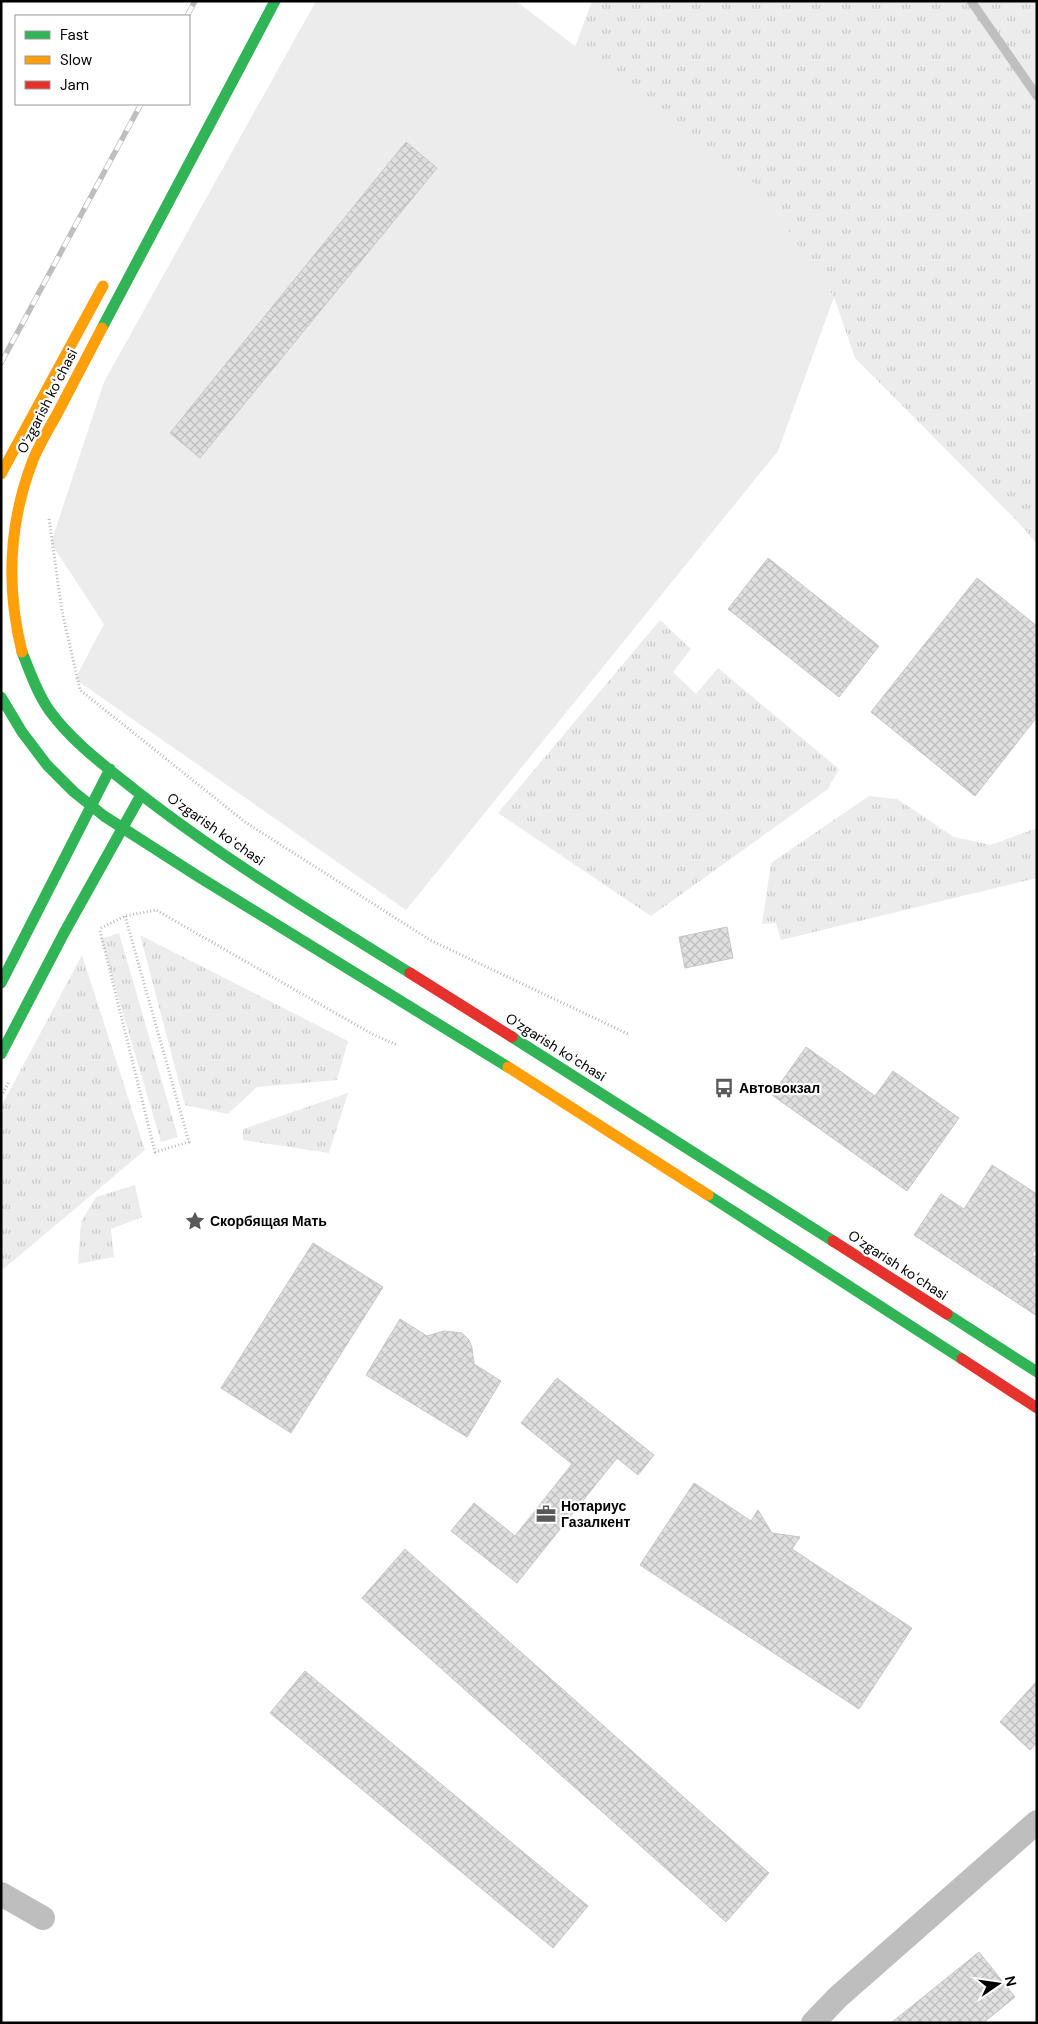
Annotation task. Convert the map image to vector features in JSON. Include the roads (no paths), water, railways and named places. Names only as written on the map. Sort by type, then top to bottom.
[{"type":"main road","name":"Oʻzgarish koʻchasi","points":[[274,1],[33,459],[22,490],[15,522],[11,555],[10,589],[14,622],[29,670],[51,714],[71,736],[141,795],[224,856],[585,1082],[1037,1372]]},
{"type":"main road","name":"Oʻzgarish koʻchasi","points":[[1,474],[110,272]]},
{"type":"main road","points":[[1,697],[25,735],[48,766],[91,806],[207,883],[414,1008],[776,1238],[1037,1408]]},
{"type":"main road","points":[[1,983],[110,769]]},
{"type":"main road","points":[[1,1054],[64,933],[141,795]]},
{"type":"street","points":[[813,2023],[838,1997],[1037,1822]]},
{"type":"street","points":[[1,1894],[43,1918]]},
{"type":"waterway","points":[[971,1],[1037,96]]},
{"type":"railway","points":[[188,15],[195,1]]},
{"type":"railway","points":[[1,363],[140,105]]},
{"type":"place","name":"Автовокзал","points":[[724,1088]]},
{"type":"place","name":"Скорбящая Мать","points":[[195,1221]]},
{"type":"place","name":"Нотариус Газалкент","points":[[546,1514]]}]
